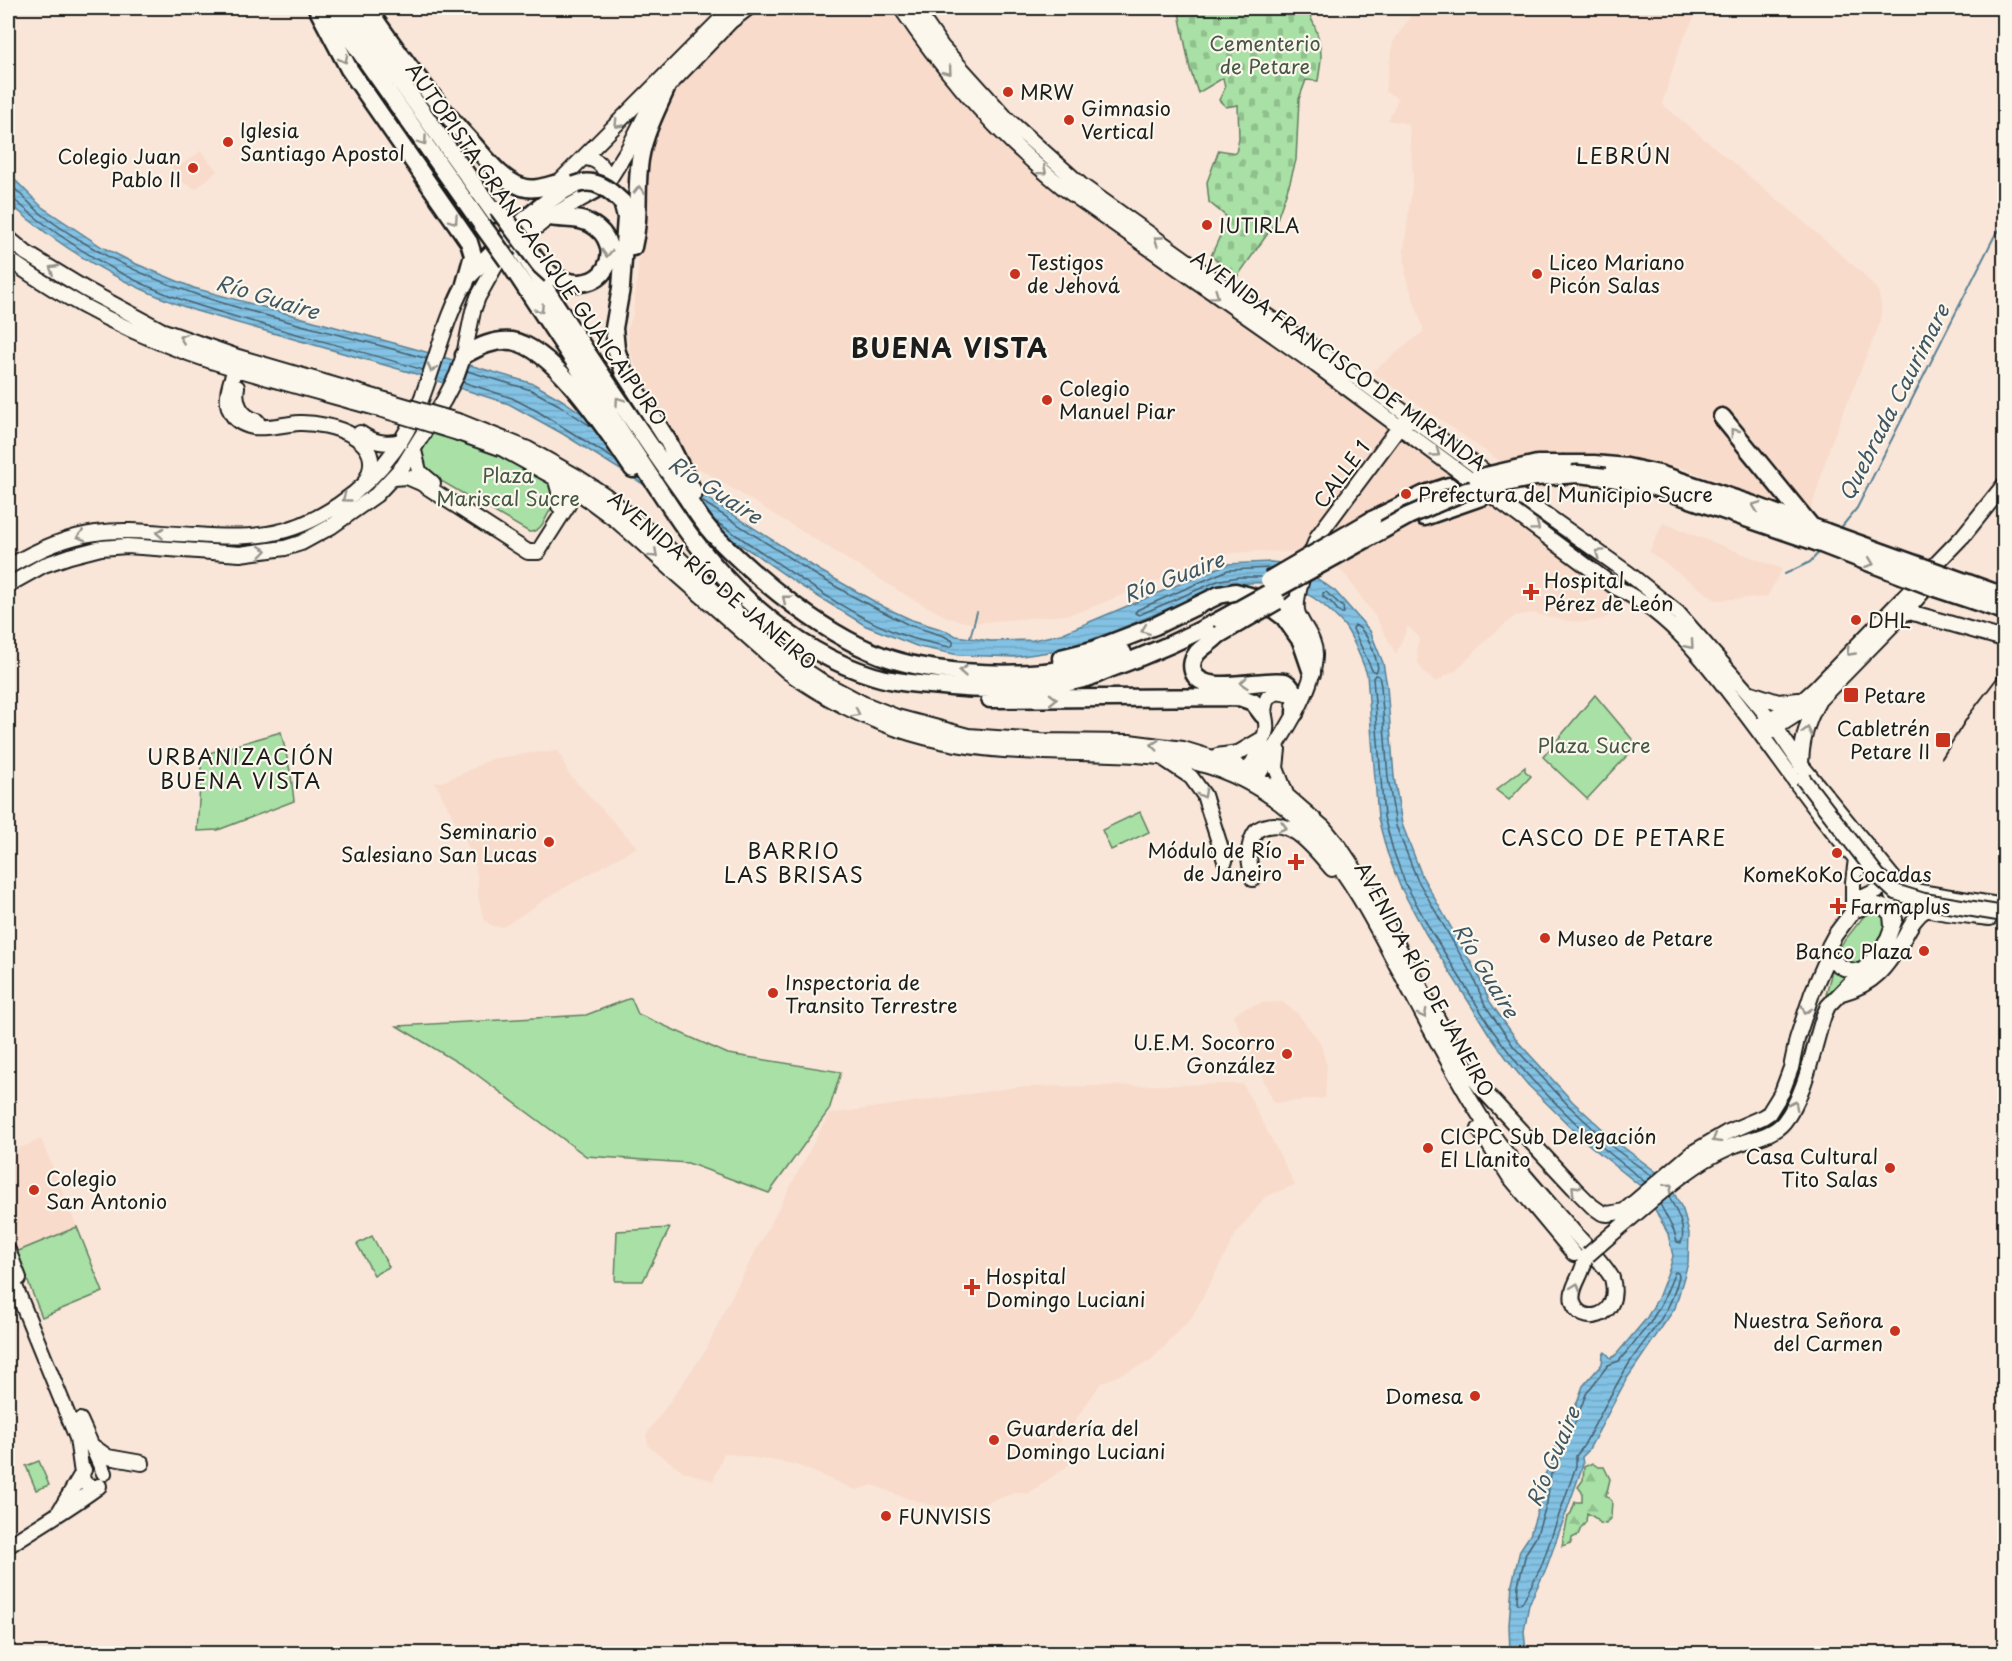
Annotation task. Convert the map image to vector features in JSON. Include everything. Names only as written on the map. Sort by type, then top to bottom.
[{"type":"highway","points":[[317,8],[349,69],[469,242],[473,255],[467,279]]},
{"type":"highway","name":"AUTOPISTA GRAN CACIQUE GUAICAIPURO","points":[[329,8],[508,261],[620,429],[666,511],[728,582],[754,605],[803,642],[846,666],[876,677],[913,685],[995,690],[1088,677],[1109,677],[1148,664],[1219,621],[1372,520],[1425,494],[1507,470],[1537,464],[1627,467],[1659,474],[1751,504],[1935,588],[2004,611]]},
{"type":"highway","name":"AUTOPISTA GRAN CACIQUE GUAICAIPURO","points":[[348,8],[468,176],[497,211],[598,371],[710,529],[789,603],[842,636],[890,659],[945,669],[1001,673],[1046,672],[1091,663],[1160,638],[1219,621],[1407,523],[1484,496],[1506,491],[1607,482],[1764,525],[1817,533],[2004,596]]},
{"type":"highway","points":[[366,8],[409,69],[447,115],[507,179],[526,188],[535,189],[583,181],[592,182],[606,188],[622,202],[626,217],[621,288],[614,328],[619,361],[624,373],[668,441],[710,529]]},
{"type":"highway","points":[[621,288],[636,235],[639,213],[638,169],[642,145],[666,89]]},
{"type":"highway","points":[[467,279],[519,226],[560,192],[566,184]]},
{"type":"highway","points":[[497,211],[540,265],[551,275],[571,283],[586,283],[595,279],[603,272],[610,254],[604,236],[590,223],[578,219],[549,217]]},
{"type":"highway","points":[[464,355],[497,341],[511,341],[530,348],[554,368],[597,417],[666,511]]},
{"type":"highway","points":[[1722,417],[1817,533]]},
{"type":"highway","points":[[1001,673],[1093,650],[1155,626],[1226,593],[1235,592],[1250,596],[1276,609],[1297,634],[1304,685],[1296,704],[1295,713]]},
{"type":"highway","points":[[1276,609],[1289,608],[1296,603]]},
{"type":"highway","points":[[1219,621],[1194,658],[1192,667],[1198,678],[1216,685],[1282,681],[1290,686],[1304,685]]},
{"type":"highway","points":[[913,685],[955,696],[1001,700],[1239,697],[1253,702],[1263,715]]},
{"type":"street","points":[[566,184],[584,158],[732,8]]},
{"type":"street","points":[[8,585],[44,566],[101,548],[127,546],[240,554],[285,548],[301,543],[332,526],[376,495],[414,451],[444,400],[464,355],[473,311],[497,263],[549,217],[605,186],[628,149],[646,111],[731,21],[748,8]]},
{"type":"street","name":"AVENIDA FRANCISCO DE MIRANDA","points":[[901,8],[946,70],[1002,132],[1042,171],[1065,189],[1404,418],[1628,573],[1677,613],[1698,634],[1773,723],[1802,772]]},
{"type":"street","name":"AVENIDA FRANCISCO DE MIRANDA","points":[[915,8],[942,47],[1007,119],[1081,185],[1314,348],[1615,587],[1633,595],[1682,636],[1760,732],[1856,859],[1888,884]]},
{"type":"street","points":[[584,158],[596,160],[605,169],[607,174],[605,186]]},
{"type":"street","name":"AVENIDA RÍO DE JANEIRO","points":[[8,238],[26,253],[85,289],[151,325],[260,375],[384,405]]},
{"type":"street","name":"AVENIDA RÍO DE JANEIRO","points":[[8,259],[51,287],[109,319],[210,360],[240,364],[460,427],[528,449],[666,546],[767,641],[794,663],[843,694],[879,710],[968,736],[1018,740],[1129,742],[1182,749],[1212,756],[1286,795],[1324,828],[1352,865],[1420,985],[1483,1120],[1508,1155],[1608,1271],[1615,1288],[1615,1296],[1611,1305],[1601,1314],[1593,1316],[1582,1314],[1573,1304],[1572,1296],[1585,1265],[1582,1255]]},
{"type":"street","points":[[8,567],[50,546],[97,532],[135,531],[247,537],[271,534],[318,517],[347,498],[377,473],[401,441],[423,395],[441,340],[467,279]]},
{"type":"street","points":[[210,360],[227,375],[240,408],[252,420],[310,418],[350,428],[371,441],[392,443],[401,441]]},
{"type":"street","points":[[240,364],[228,399],[232,415],[241,423],[248,425],[263,427],[300,423],[340,430],[361,442],[372,457],[372,469],[365,483]]},
{"type":"street","points":[[232,392],[248,378],[260,375]]},
{"type":"street","name":"CALLE 1","points":[[1296,603],[1318,536],[1404,418]]},
{"type":"street","name":"AVENIDA RÍO DE JANEIRO","points":[[460,427],[555,477],[573,481]]},
{"type":"street","points":[[414,451],[416,465],[424,477],[532,548],[563,506],[579,500],[599,499]]},
{"type":"street","points":[[393,478],[406,477],[421,483],[532,553],[538,552],[563,506],[573,481]]},
{"type":"street","points":[[555,477],[563,506]]},
{"type":"street","points":[[1760,732],[1804,699],[1963,536],[2004,485]]},
{"type":"street","name":"AVENIDA RÍO DE JANEIRO","points":[[599,499],[617,521],[788,672],[809,687],[868,719],[940,741],[974,748],[1160,757],[1196,762],[1251,778],[1320,840],[1334,858],[1366,907],[1456,1064]]},
{"type":"street","points":[[2004,500],[1969,543],[1819,700],[1810,717],[1805,734],[1802,772],[1877,875],[1895,892],[1924,901],[2004,914]]},
{"type":"street","points":[[1251,778],[1266,726],[1263,715],[1266,701],[1270,694],[1304,685],[1315,655],[1314,646],[1300,620],[1296,603]]},
{"type":"street","points":[[1906,611],[2004,639]]},
{"type":"street","points":[[1748,693],[1778,702],[1804,699]]},
{"type":"street","points":[[1773,723],[1819,700]]},
{"type":"street","points":[[1286,795],[1276,768],[1276,754],[1295,713]]},
{"type":"street","points":[[1251,778],[1283,736]]},
{"type":"street","points":[[1212,756],[1238,753],[1263,738]]},
{"type":"street","points":[[1160,757],[1191,777],[1204,795],[1225,861]]},
{"type":"street","points":[[1787,770],[1802,772],[1888,884],[1890,894],[2004,906]]},
{"type":"street","points":[[1253,879],[1248,857],[1253,835],[1257,830],[1266,826],[1285,826],[1307,841],[1366,907]]},
{"type":"street","points":[[1853,907],[1856,859]]},
{"type":"street","points":[[1456,1064],[1454,1082],[1509,1176],[1582,1255],[1612,1234],[1639,1205],[1726,1133],[1763,1118],[1778,1100],[1791,1068],[1797,1039],[1812,993],[1828,956],[1829,946],[1853,907],[1888,884]]},
{"type":"street","points":[[1906,895],[1927,909],[2004,920]]},
{"type":"street","points":[[1694,1160],[1773,1131],[1783,1124],[1797,1100],[1828,1006],[1878,954],[1888,938],[1906,895]]},
{"type":"street","points":[[1853,907],[1881,906],[1891,915],[1892,926]]},
{"type":"street","points":[[1840,993],[1858,989],[1880,974],[1916,917],[1927,909]]},
{"type":"street","points":[[1828,956],[1847,970],[1862,971]]},
{"type":"street","points":[[1456,1064],[1592,1206],[1608,1214],[1639,1205]]},
{"type":"street","points":[[8,1250],[89,1443],[104,1473],[104,1479],[98,1487],[8,1546]]},
{"type":"street","points":[[8,1269],[77,1438],[85,1485],[98,1487]]},
{"type":"street","points":[[89,1443],[108,1457],[142,1463]]},
{"type":"street","points":[[59,1512],[85,1469],[93,1465],[104,1473]]},
{"type":"shaded area","points":[[762,8],[889,8],[904,30],[989,124],[1627,596],[1613,614],[1600,620],[1568,621],[1532,613],[1515,616],[1487,639],[1455,672],[1453,671],[1436,682],[1425,674],[1418,662],[1417,647],[1420,638],[1408,626],[1396,654],[1376,618],[1346,576],[1326,560],[1305,552],[1257,551],[1224,554],[1082,611],[1066,615],[970,623],[949,618],[909,597],[699,468],[692,474],[643,383],[630,352],[627,330],[633,315],[638,271],[646,155],[669,96],[737,27]]},
{"type":"shaded area","points":[[1416,8],[1699,8],[1680,46],[1662,104],[1861,272],[1878,291],[1881,304],[1881,320],[1831,443],[1809,516],[1686,469],[1606,454],[1545,454],[1527,480],[1372,372],[1424,331],[1406,277],[1404,251],[1413,177],[1409,124],[1388,120],[1398,99],[1385,91],[1393,42]]},
{"type":"shaded area","name":"Colegio Juan Pablo II","points":[[201,151],[217,171],[196,189],[173,177],[172,165],[183,164]]},
{"type":"shaded area","points":[[1663,523],[1782,569],[1767,597],[1716,600],[1649,552]]},
{"type":"shaded area","name":"Seminario Salesiano San Lucas","points":[[559,751],[568,773],[637,847],[555,893],[503,927],[493,926],[485,921],[482,913],[473,857],[435,782],[442,782],[491,759]]},
{"type":"shaded area","name":"U.E.M. Socorro González","points":[[1282,1002],[1297,1013],[1320,1042],[1327,1067],[1325,1098],[1274,1103],[1233,1015],[1245,1008],[1263,1003]]},
{"type":"shaded area","name":"Hospital Domingo Luciani","points":[[1243,1084],[1295,1185],[1265,1197],[1236,1234],[1191,1319],[1149,1362],[1101,1383],[1058,1445],[1070,1464],[1028,1494],[1018,1492],[982,1504],[959,1508],[931,1505],[873,1485],[856,1490],[794,1464],[724,1453],[713,1481],[683,1471],[649,1447],[646,1435],[706,1350],[729,1301],[829,1114],[1018,1087]]},
{"type":"shaded area","name":"Colegio San Antonio","points":[[41,1139],[77,1227],[16,1252],[8,1233],[8,1153]]},
{"type":"green space","name":"Cementerio de Petare","points":[[1178,8],[1304,8],[1314,24],[1321,51],[1318,81],[1306,80],[1299,99],[1296,160],[1276,222],[1237,277],[1211,256],[1228,218],[1209,202],[1207,182],[1219,150],[1236,153],[1239,138],[1238,105],[1226,107],[1219,100],[1225,88],[1223,78],[1198,93],[1190,69]]},
{"type":"green space","name":"Plaza Mariscal Sucre","points":[[431,432],[500,452],[536,469],[549,478],[555,488],[555,498],[541,526],[529,532],[436,478],[420,456],[423,444]]},
{"type":"green space","name":"Plaza Sucre","points":[[1595,695],[1637,745],[1587,799],[1543,757]]},
{"type":"green space","points":[[281,732],[291,775],[294,801],[218,830],[197,831],[202,755]]},
{"type":"green space","points":[[1525,767],[1525,771],[1531,776],[1509,800],[1496,790]]},
{"type":"green space","points":[[1140,812],[1149,832],[1111,850],[1102,830]]},
{"type":"green space","points":[[1882,909],[1889,926],[1876,948],[1824,1003],[1837,950],[1864,916],[1869,912]]},
{"type":"green space","points":[[631,998],[638,1014],[728,1054],[841,1072],[829,1110],[769,1193],[688,1163],[586,1156],[472,1071],[397,1026],[586,1015]]},
{"type":"green space","points":[[77,1227],[103,1292],[42,1317],[16,1252]]},
{"type":"green space","points":[[670,1228],[643,1281],[615,1281],[617,1231]]},
{"type":"green space","points":[[372,1236],[389,1267],[374,1275],[357,1244]]},
{"type":"green space","points":[[39,1461],[49,1485],[36,1490],[26,1466]]},
{"type":"green space","points":[[1592,1463],[1598,1467],[1604,1467],[1610,1479],[1606,1496],[1612,1501],[1611,1517],[1606,1524],[1599,1523],[1587,1513],[1586,1522],[1578,1535],[1572,1538],[1571,1543],[1562,1546],[1568,1516],[1575,1502],[1582,1502],[1582,1492],[1578,1487],[1583,1480],[1584,1467]]},
{"type":"water","name":"Río Guaire","points":[[8,173],[42,207],[102,247],[194,288],[534,384],[562,400],[819,570],[884,607],[956,636],[991,641],[1033,640],[1061,634],[1227,564],[1271,562],[1291,564],[1335,591],[1370,631],[1383,663],[1394,777],[1402,824],[1422,876],[1478,975],[1490,1002],[1519,1043],[1573,1102],[1619,1144],[1667,1180],[1683,1210],[1689,1233],[1688,1263],[1675,1308],[1626,1380],[1588,1451],[1582,1457],[1583,1465],[1546,1569],[1529,1604],[1524,1631],[1526,1653],[1510,1653],[1509,1625],[1512,1584],[1520,1550],[1530,1535],[1543,1493],[1543,1479],[1552,1464],[1556,1446],[1570,1421],[1583,1386],[1602,1364],[1603,1354],[1605,1352],[1611,1358],[1615,1356],[1646,1319],[1658,1298],[1673,1256],[1668,1234],[1644,1189],[1587,1143],[1528,1085],[1513,1067],[1489,1034],[1426,934],[1400,886],[1387,852],[1378,818],[1367,674],[1352,639],[1336,617],[1318,601],[1293,588],[1266,583],[1238,584],[1223,586],[1063,650],[1015,657],[959,655],[919,647],[866,626],[563,434],[509,404],[416,374],[196,311],[120,279],[50,236],[8,202]]},
{"type":"waterway","name":"Quebrada Caurimare","points":[[1839,530],[1857,508],[1995,235],[2004,225]]},
{"type":"waterway","name":"Quebrada Caurimare","points":[[1785,574],[1810,562],[1821,550]]},
{"type":"waterway","points":[[970,638],[977,612]]},
{"type":"railway","points":[[1942,758],[1969,715],[2004,669]]},
{"type":"place","name":"MRW","points":[[1008,92]]},
{"type":"place","name":"Gimnasio Vertical","points":[[1069,120]]},
{"type":"place","name":"Iglesia Santiago Apostol","points":[[228,142]]},
{"type":"place","name":"Colegio Juan Pablo II","points":[[193,168]]},
{"type":"place","name":"IUTIRLA","points":[[1207,225]]},
{"type":"place","name":"Testigos de Jehová","points":[[1015,274]]},
{"type":"place","name":"Liceo Mariano Picón Salas","points":[[1537,274]]},
{"type":"place","name":"Colegio Manuel Piar","points":[[1047,400]]},
{"type":"place","name":"Prefectura del Municipio Sucre","points":[[1406,494]]},
{"type":"place","name":"Hospital Pérez de León","points":[[1531,592]]},
{"type":"place","name":"DHL","points":[[1856,620]]},
{"type":"place","name":"Petare","points":[[1851,695]]},
{"type":"place","name":"Cabletrén Petare II","points":[[1943,740]]},
{"type":"place","name":"Seminario Salesiano San Lucas","points":[[549,842]]},
{"type":"place","name":"KomeKoKo Cocadas","points":[[1837,853]]},
{"type":"place","name":"Módulo de Río de Janeiro","points":[[1296,862]]},
{"type":"place","name":"Farmaplus","points":[[1838,906]]},
{"type":"place","name":"Museo de Petare","points":[[1545,938]]},
{"type":"place","name":"Banco Plaza","points":[[1924,951]]},
{"type":"place","name":"Inspectoria de Transito Terrestre","points":[[773,993]]},
{"type":"place","name":"U.E.M. Socorro González","points":[[1287,1054]]},
{"type":"place","name":"CICPC Sub Delegación El Llanito","points":[[1428,1148]]},
{"type":"place","name":"Casa Cultural Tito Salas","points":[[1890,1168]]},
{"type":"place","name":"Colegio San Antonio","points":[[34,1190]]},
{"type":"place","name":"Hospital Domingo Luciani","points":[[972,1287]]},
{"type":"place","name":"Nuestra Señora del Carmen","points":[[1895,1331]]},
{"type":"place","name":"Domesa","points":[[1475,1396]]},
{"type":"place","name":"Guardería del Domingo Luciani","points":[[994,1440]]},
{"type":"place","name":"FUNVISIS","points":[[886,1516]]},
{"type":"district","name":"LEBRÚN","points":[[1624,155]]},
{"type":"district","name":"BUENA VISTA","points":[[950,347]]},
{"type":"district","name":"URBANIZACIÓN BUENA VISTA","points":[[241,768]]},
{"type":"district","name":"CASCO DE PETARE","points":[[1614,837]]},
{"type":"district","name":"BARRIO LAS BRISAS","points":[[794,862]]}]
